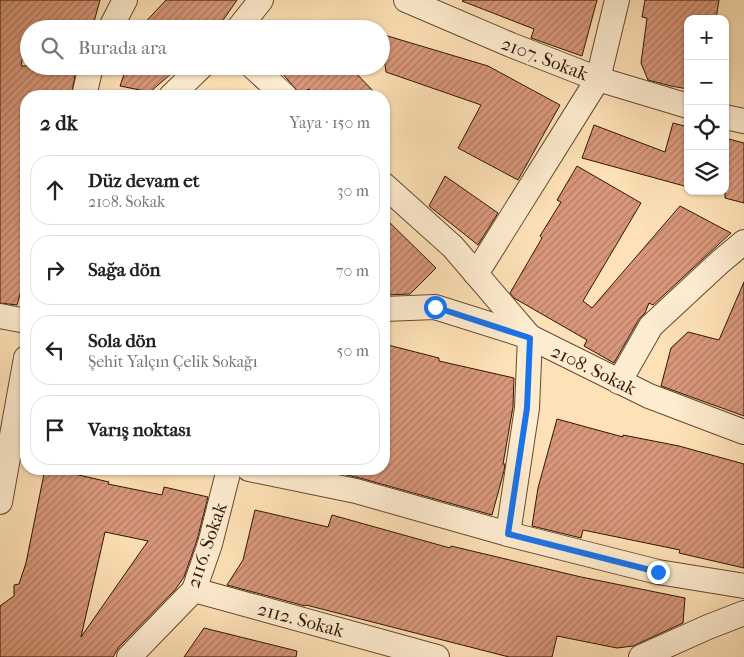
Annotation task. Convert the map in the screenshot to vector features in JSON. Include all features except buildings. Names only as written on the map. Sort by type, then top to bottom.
[{"type":"street","points":[[115,20],[125,0]]},
{"type":"street","points":[[245,20],[261,0]]},
{"type":"street","name":"2107. Sokak","points":[[406,0],[510,45],[598,79],[685,105]]},
{"type":"street","points":[[476,274],[598,79],[617,0]]},
{"type":"street","points":[[85,90],[89,75]]},
{"type":"street","points":[[177,90],[193,75]]},
{"type":"street","points":[[262,75],[278,90]]},
{"type":"street","points":[[729,118],[744,121]]},
{"type":"street","points":[[390,190],[453,247],[530,338],[527,408],[508,534]]},
{"type":"street","points":[[619,382],[651,326],[744,242]]},
{"type":"street","name":"2108. Sokak","points":[[390,308],[435,307],[530,338],[649,396],[744,432]]},
{"type":"street","points":[[0,316],[20,320]]},
{"type":"street","points":[[0,502],[20,426]]},
{"type":"street","name":"2116. Sokak","points":[[129,657],[194,590],[210,544],[227,475]]},
{"type":"street","points":[[278,475],[356,491],[508,534],[658,572],[744,586]]},
{"type":"street","name":"2112. Sokak","points":[[194,590],[438,657]]},
{"type":"street","points":[[641,657],[744,613]]},
{"type":"route","points":[[435,307],[530,338],[527,408],[508,534],[658,572]]}]
